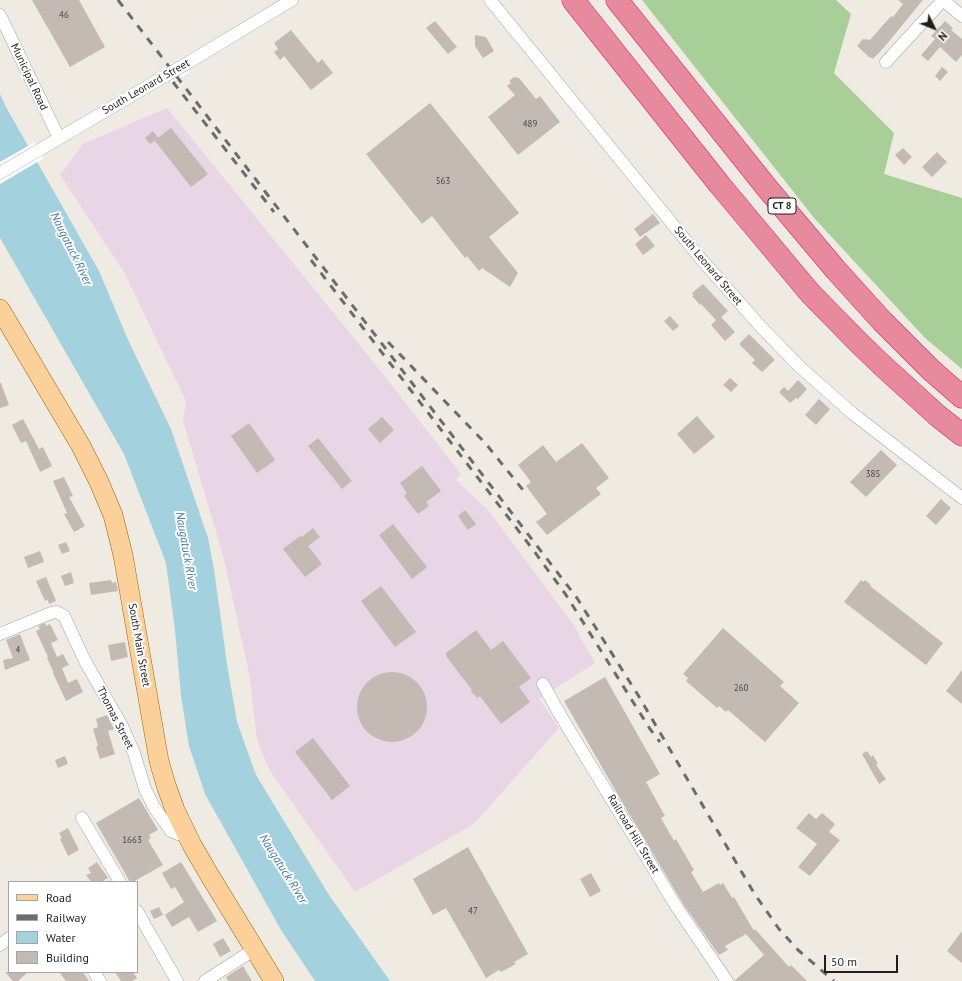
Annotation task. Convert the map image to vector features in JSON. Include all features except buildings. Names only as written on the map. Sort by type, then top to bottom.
[{"type":"highway","points":[[573,0],[719,184],[810,293],[858,344],[927,406],[962,435]]},
{"type":"highway","name":"CT 8","points":[[617,0],[767,188],[835,269],[882,321],[921,360],[962,397]]},
{"type":"main road","name":"South Main Street","points":[[0,309],[81,446],[113,515],[123,555],[160,761],[171,798],[186,833],[210,876],[274,981]]},
{"type":"street","name":"South Leonard Street","points":[[0,173],[292,0]]},
{"type":"street","name":"South Leonard Street","points":[[490,0],[705,264],[757,322],[800,367],[852,413],[962,498]]},
{"type":"street","points":[[886,62],[943,0],[962,16]]},
{"type":"street","name":"Municipal Road","points":[[0,15],[59,138]]},
{"type":"street","name":"Thomas Street","points":[[0,634],[54,612],[60,613],[67,620],[85,661],[122,726],[134,753],[145,789],[154,807],[171,831],[178,834],[186,833]]},
{"type":"street","name":"Railroad Hill Street","points":[[543,684],[676,906],[727,981]]},
{"type":"street","points":[[82,818],[119,881]]},
{"type":"street","points":[[138,913],[177,981]]},
{"type":"street","points":[[0,945],[8,939]]},
{"type":"street","points":[[205,981],[254,949]]},
{"type":"shaded area","points":[[167,108],[375,364],[461,474],[456,480],[489,511],[573,624],[595,663],[539,699],[559,728],[474,824],[355,892],[270,771],[257,740],[249,673],[223,555],[183,421],[186,401],[124,272],[60,175],[83,144]]},
{"type":"green space","points":[[642,0],[836,0],[851,14],[834,73],[894,133],[884,174],[962,198],[962,369],[925,338],[815,219]]},
{"type":"water","name":"Naugatuck River","points":[[0,94],[99,271],[129,342],[171,429],[208,538],[237,722],[256,775],[329,895],[390,981],[315,981],[281,930],[205,794],[189,746],[181,696],[175,630],[166,563],[124,454],[0,238]]},
{"type":"pier","points":[[180,59],[190,72],[171,83],[161,70]]},
{"type":"pier","points":[[35,142],[44,158],[0,184],[0,162]]},
{"type":"railway","points":[[118,0],[577,598],[638,695],[754,893],[779,929],[798,950],[834,981]]},
{"type":"railway","points":[[173,82],[274,212]]},
{"type":"railway","points":[[311,260],[566,595],[650,729],[660,742]]},
{"type":"railway","points":[[388,342],[486,444],[527,495]]}]
